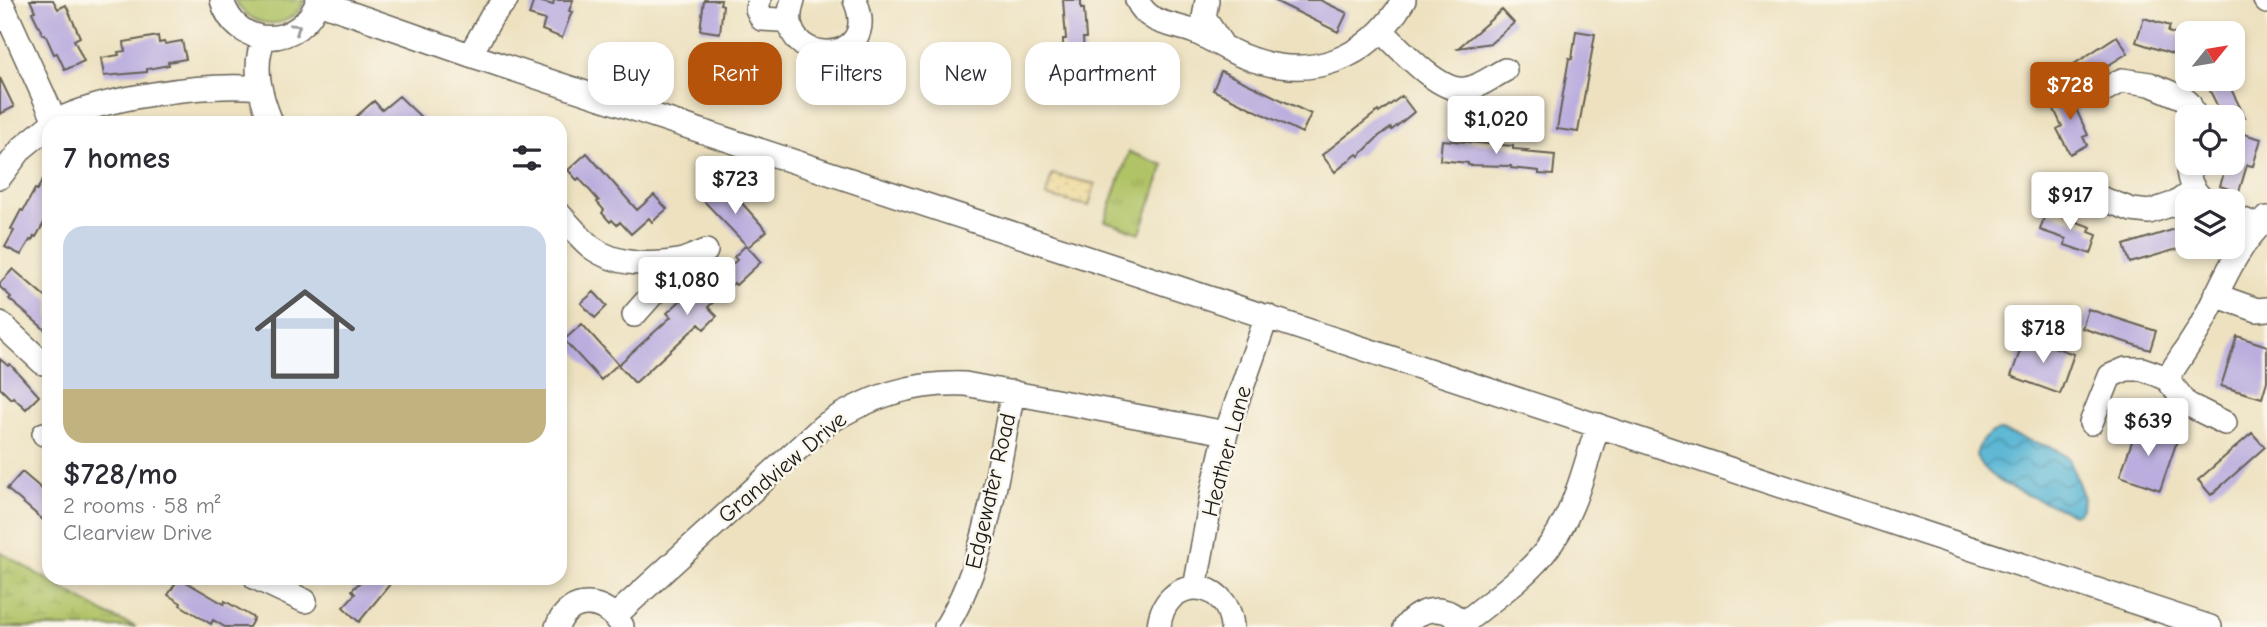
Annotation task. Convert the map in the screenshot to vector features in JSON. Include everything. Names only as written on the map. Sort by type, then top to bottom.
[{"type":"street","points":[[222,0],[230,18],[242,30],[264,38],[290,34],[302,26],[312,15],[318,1],[470,55],[2210,627]]},
{"type":"street","points":[[470,55],[492,16],[506,0]]},
{"type":"street","points":[[759,0],[757,9],[761,19],[779,20],[791,8]]},
{"type":"street","points":[[791,8],[795,34],[805,46],[821,53],[834,53],[847,47],[859,30],[861,15],[855,0]]},
{"type":"street","points":[[1137,0],[1143,10],[1157,21],[1196,33],[1244,57],[1289,67],[1329,63],[1346,57],[1369,43],[1382,31],[1404,0]]},
{"type":"street","points":[[1207,0],[1204,18],[1223,45]]},
{"type":"street","points":[[3,6],[50,116]]},
{"type":"street","points":[[1382,31],[1428,74],[1452,88],[1469,88],[1505,70]]},
{"type":"street","points":[[264,38],[257,62],[260,88],[269,116]]},
{"type":"street","points":[[2099,93],[2122,80],[2132,80],[2176,93],[2190,105]]},
{"type":"street","points":[[69,116],[90,107],[165,93],[232,87],[260,88]]},
{"type":"street","points":[[0,177],[22,148],[42,132]]},
{"type":"street","points":[[2060,188],[2132,210],[2149,212],[2175,203]]},
{"type":"street","points":[[2167,379],[2200,327],[2236,254],[2263,222],[2245,218]]},
{"type":"street","points":[[567,222],[582,238],[605,255],[637,262],[672,262],[706,251]]},
{"type":"street","points":[[634,315],[684,260]]},
{"type":"street","points":[[2216,295],[2257,310],[2267,309]]},
{"type":"street","name":"Heather Lane","points":[[1195,588],[1208,512],[1226,433],[1267,316]]},
{"type":"street","points":[[0,323],[42,362]]},
{"type":"street","points":[[2091,423],[2110,376],[2126,369],[2142,369],[2167,379],[2187,404],[2225,423]]},
{"type":"street","name":"Grandview Drive","points":[[557,627],[566,613],[586,604],[607,609],[619,621],[780,464],[823,426],[839,415],[893,391],[920,386],[965,384],[1226,433]]},
{"type":"street","name":"Edgewater Road","points":[[946,627],[979,554],[1013,392]]},
{"type":"street","points":[[1405,627],[1424,611],[1435,610],[1455,616],[1464,625],[1544,553],[1572,506],[1598,425]]},
{"type":"street","points":[[271,585],[305,601]]},
{"type":"street","points":[[1159,627],[1164,605],[1172,596],[1195,588],[1207,589],[1226,604],[1232,627]]},
{"type":"green space","points":[[234,0],[305,0],[290,18],[270,23],[250,17]]},
{"type":"green space","points":[[1129,152],[1164,165],[1140,233],[1105,221]]},
{"type":"green space","points":[[0,552],[42,576],[42,585],[57,585],[110,616],[136,627],[0,627]]},
{"type":"sand","points":[[1052,174],[1095,184],[1089,206],[1046,196]]},
{"type":"water","points":[[2001,431],[2055,449],[2069,459],[2083,496],[2082,508],[2078,513],[2073,514],[2018,491],[1991,475],[1982,466],[1976,455],[1979,445],[1988,435]]},
{"type":"building","points":[[30,0],[53,0],[58,9],[66,5],[80,37],[74,40],[84,61],[65,70],[57,53],[54,54],[45,34],[43,35],[32,12],[35,11]]},
{"type":"building","points":[[534,0],[553,5],[554,0],[573,0],[569,11],[572,12],[562,38],[542,30],[545,20],[529,15]]},
{"type":"building","points":[[704,0],[721,0],[720,4],[723,5],[720,33],[700,30]]},
{"type":"building","points":[[1063,0],[1081,0],[1086,38],[1083,38],[1083,42],[1063,42],[1063,39],[1066,39]]},
{"type":"building","points":[[1273,0],[1320,0],[1347,13],[1338,32]]},
{"type":"building","points":[[1502,10],[1514,23],[1491,43],[1458,48]]},
{"type":"building","points":[[2144,18],[2170,26],[2168,32],[2175,34],[2175,55],[2136,42]]},
{"type":"building","points":[[1576,31],[1595,34],[1578,132],[1557,129]]},
{"type":"building","points":[[158,36],[159,43],[182,41],[186,59],[147,69],[147,72],[104,76],[101,58],[119,55],[118,52],[125,51],[124,42]]},
{"type":"building","points":[[2117,36],[2128,53],[2081,82],[2071,66]]},
{"type":"building","points":[[1221,71],[1311,114],[1302,133],[1213,90]]},
{"type":"building","points":[[0,78],[14,107],[0,114]]},
{"type":"building","points":[[2072,90],[2081,107],[2076,109],[2088,135],[2083,137],[2087,145],[2070,154],[2057,129],[2062,126],[2050,101]]},
{"type":"building","points":[[2210,91],[2232,91],[2239,105],[2217,105]]},
{"type":"building","points":[[399,96],[420,116],[357,116],[374,101],[382,110]]},
{"type":"building","points":[[1402,96],[1414,112],[1335,172],[1322,155],[1378,111],[1379,113]]},
{"type":"building","points":[[2245,134],[2261,139],[2253,166],[2247,165],[2245,172]]},
{"type":"building","points":[[1442,140],[1513,146],[1513,149],[1527,150],[1523,152],[1555,155],[1553,175],[1511,166],[1468,165],[1440,160]]},
{"type":"building","points":[[587,153],[637,210],[654,195],[667,209],[652,222],[649,218],[631,234],[620,222],[617,225],[612,220],[610,222],[602,213],[604,210],[597,202],[599,201],[579,178],[577,180],[568,170]]},
{"type":"building","points":[[2223,175],[2244,175],[2240,189],[2220,186]]},
{"type":"building","points":[[42,181],[42,226],[21,255],[5,247],[21,210],[23,211],[35,189],[37,190]]},
{"type":"building","points":[[713,186],[724,197],[731,191],[767,231],[748,247],[700,197]]},
{"type":"building","points":[[2046,211],[2091,227],[2089,232],[2097,235],[2091,254],[2065,245],[2066,239],[2040,230]]},
{"type":"building","points":[[2175,229],[2175,250],[2130,263],[2124,245]]},
{"type":"building","points":[[746,245],[761,262],[708,307],[717,316],[704,329],[699,324],[635,383],[618,365],[671,317],[667,313],[705,278],[710,284],[737,260],[734,257]]},
{"type":"building","points":[[13,269],[42,294],[42,327],[9,299],[11,297],[0,287],[0,283]]},
{"type":"building","points":[[594,292],[607,306],[595,318],[581,303]]},
{"type":"building","points":[[2088,309],[2156,331],[2150,350],[2082,328]]},
{"type":"building","points":[[582,324],[618,364],[601,380],[567,343],[567,337]]},
{"type":"building","points":[[2237,336],[2267,346],[2267,381],[2262,398],[2221,386]]},
{"type":"building","points":[[2025,337],[2074,354],[2060,394],[2011,376]]},
{"type":"building","points":[[0,359],[8,366],[10,364],[39,396],[26,409],[0,388]]},
{"type":"building","points":[[2137,427],[2177,441],[2160,490],[2120,476]]},
{"type":"building","points":[[2252,433],[2265,447],[2211,495],[2198,480]]},
{"type":"building","points":[[22,472],[42,489],[42,519],[7,489]]},
{"type":"building","points":[[174,585],[191,585],[254,618],[249,627],[225,627],[213,620],[211,624],[168,595]]},
{"type":"building","points":[[357,585],[389,585],[359,622],[343,607],[355,594],[352,590]]}]
